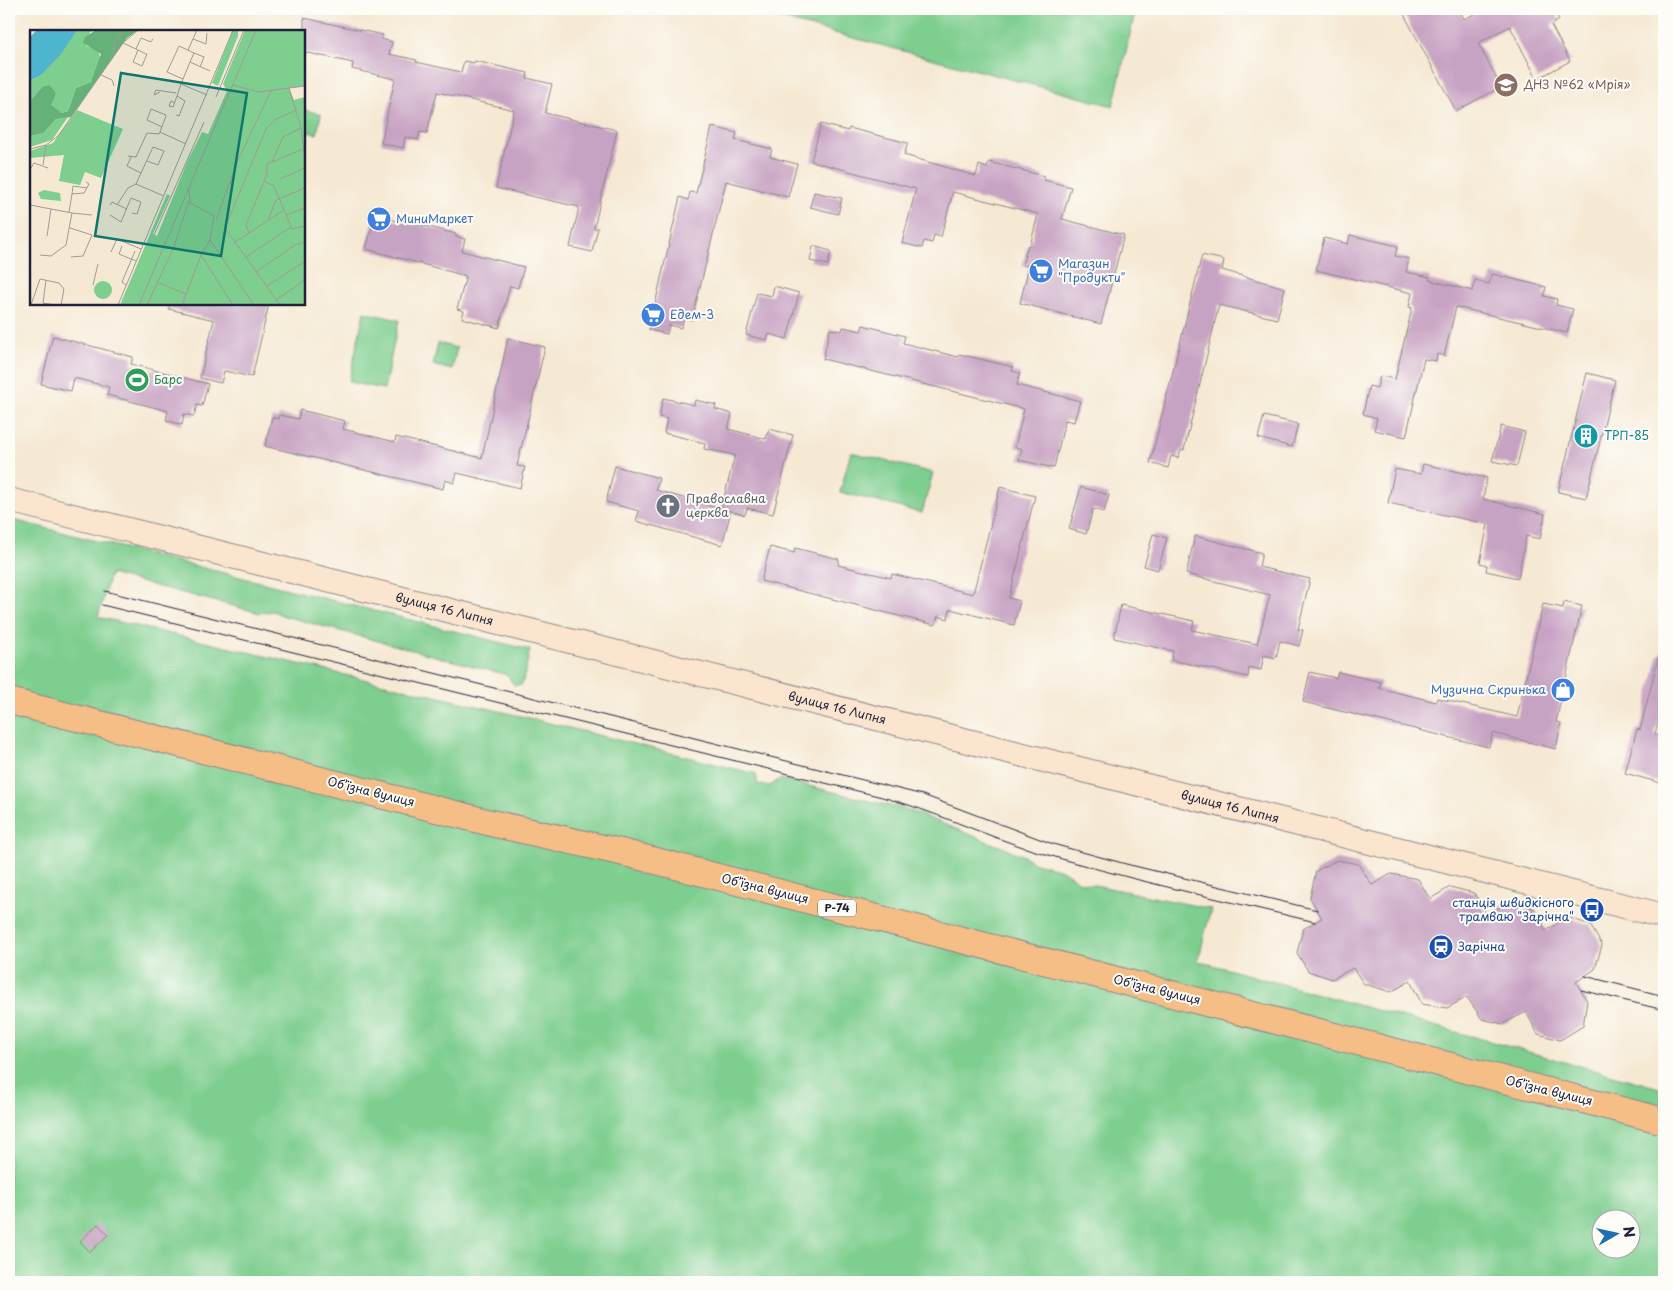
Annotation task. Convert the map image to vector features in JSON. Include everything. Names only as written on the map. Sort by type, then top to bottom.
[{"type":"main road","name":"Обʼїзна вулиця","points":[[9,700],[491,823],[634,856],[1664,1121]]},
{"type":"street","name":"вулиця 16 Липня","points":[[9,500],[1664,916]]},
{"type":"green space","points":[[743,9],[1136,9],[1113,106]]},
{"type":"green space","points":[[305,110],[321,114],[317,134],[305,131]]},
{"type":"green space","points":[[364,312],[399,320],[384,389],[349,382]]},
{"type":"green space","points":[[438,343],[457,348],[452,370],[433,365]]},
{"type":"green space","points":[[851,452],[933,473],[922,513],[840,492]]},
{"type":"green space","points":[[9,519],[530,650],[522,685],[514,685],[507,675],[284,616],[273,611],[260,613],[110,574],[98,617],[529,718],[756,774],[758,785],[770,786],[780,779],[911,811],[1024,856],[1032,862],[1062,870],[1080,882],[1211,909],[1198,961],[1663,1089],[1664,1086],[1664,1282],[9,1282]]},
{"type":"building","points":[[1401,9],[1459,9],[1464,19],[1485,9],[1554,9],[1559,20],[1551,25],[1570,61],[1537,79],[1510,26],[1478,43],[1501,87],[1456,111]]},
{"type":"building","points":[[304,18],[383,35],[381,39],[392,42],[389,54],[417,60],[416,62],[461,72],[464,61],[474,63],[475,61],[528,73],[527,78],[552,84],[545,113],[617,130],[594,228],[598,228],[592,252],[570,247],[579,207],[496,188],[514,110],[437,92],[427,133],[420,132],[418,140],[405,137],[403,148],[381,143],[395,79],[352,69],[353,63],[305,52]]},
{"type":"building","points":[[821,124],[848,131],[849,128],[908,143],[904,155],[976,176],[979,165],[987,168],[989,162],[1044,176],[1044,180],[1071,187],[1062,219],[1124,235],[1101,324],[1020,303],[1029,266],[1022,265],[1028,245],[1030,246],[1038,214],[953,192],[941,237],[934,235],[932,243],[924,241],[922,248],[902,243],[916,189],[811,161]]},
{"type":"building","points":[[712,127],[737,133],[735,140],[772,149],[770,157],[797,164],[788,197],[726,181],[692,320],[684,318],[681,328],[669,325],[667,334],[649,330],[680,197],[688,200],[690,192],[696,193]]},
{"type":"building","points":[[814,192],[842,198],[838,214],[810,207]]},
{"type":"building","points":[[375,215],[456,234],[455,236],[465,239],[462,251],[524,267],[518,288],[510,286],[499,328],[462,318],[464,311],[457,309],[466,276],[366,249]]},
{"type":"building","points":[[1350,235],[1398,246],[1395,256],[1409,259],[1406,272],[1430,277],[1429,280],[1473,291],[1475,280],[1489,284],[1492,274],[1546,287],[1544,296],[1557,299],[1556,305],[1573,309],[1567,333],[1456,307],[1444,356],[1437,354],[1436,361],[1424,359],[1406,437],[1374,430],[1377,418],[1363,414],[1369,386],[1377,388],[1380,376],[1395,379],[1412,308],[1409,307],[1412,293],[1316,270],[1324,238],[1348,244]]},
{"type":"building","points":[[813,246],[831,251],[828,265],[810,261]]},
{"type":"building","points":[[1202,255],[1224,260],[1222,270],[1285,288],[1277,319],[1219,305],[1184,450],[1181,450],[1178,458],[1171,456],[1168,468],[1150,463]]},
{"type":"building","points":[[774,286],[799,293],[787,339],[769,334],[767,340],[746,335],[757,293],[772,296]]},
{"type":"building","points":[[169,305],[269,305],[252,377],[224,371],[221,383],[200,378],[214,320],[169,309]]},
{"type":"building","points":[[863,325],[905,336],[903,343],[958,357],[959,354],[1013,367],[1012,371],[1020,373],[1017,385],[1080,401],[1074,422],[1065,420],[1054,468],[1019,460],[1022,449],[1015,447],[1024,409],[823,359],[830,329],[842,331],[843,327],[861,331]]},
{"type":"building","name":"Барс","points":[[53,336],[133,357],[131,364],[208,384],[202,406],[197,405],[194,416],[184,414],[182,425],[166,420],[168,411],[107,395],[109,387],[74,378],[71,391],[41,384]]},
{"type":"building","points":[[508,338],[545,347],[517,466],[525,467],[520,488],[457,473],[454,483],[445,480],[443,489],[265,446],[272,417],[278,419],[279,415],[298,419],[300,410],[345,421],[343,429],[395,442],[396,437],[482,458]]},
{"type":"building","name":"ТРП-85","points":[[1587,373],[1615,380],[1586,498],[1558,492]]},
{"type":"building","points":[[663,398],[694,405],[695,400],[716,405],[715,409],[732,414],[728,429],[766,439],[769,429],[793,435],[773,514],[747,508],[745,515],[731,511],[722,545],[636,521],[639,511],[606,502],[615,466],[659,478],[656,490],[721,509],[735,455],[704,449],[705,443],[664,433],[667,419],[659,417]]},
{"type":"building","points":[[1264,416],[1298,424],[1292,447],[1258,438]]},
{"type":"building","points":[[1501,426],[1525,432],[1517,466],[1492,461]]},
{"type":"building","points":[[1423,464],[1487,478],[1483,499],[1545,514],[1540,539],[1526,536],[1518,578],[1486,571],[1487,565],[1480,563],[1488,524],[1388,503],[1395,469],[1421,474]]},
{"type":"building","points":[[1000,487],[1035,496],[1009,598],[1020,601],[1014,625],[950,609],[948,619],[938,616],[935,625],[761,581],[770,547],[794,553],[795,548],[839,559],[838,565],[891,578],[892,574],[973,594]]},
{"type":"building","points":[[1081,487],[1109,495],[1104,512],[1093,509],[1086,534],[1069,529]]},
{"type":"building","points":[[1153,534],[1167,538],[1158,570],[1144,566]]},
{"type":"building","points":[[1195,536],[1262,553],[1259,567],[1310,579],[1298,629],[1303,630],[1299,646],[1280,641],[1276,658],[1264,655],[1261,670],[1249,667],[1248,677],[1171,660],[1173,651],[1114,638],[1121,605],[1194,621],[1192,630],[1257,644],[1270,595],[1186,574]]},
{"type":"building","points":[[1564,602],[1582,606],[1556,722],[1561,723],[1556,749],[1493,733],[1489,747],[1303,702],[1310,672],[1336,678],[1338,672],[1381,682],[1379,688],[1436,702],[1437,698],[1517,717],[1543,604],[1563,608]]},
{"type":"building","points":[[1659,654],[1664,654],[1664,700],[1655,734],[1664,737],[1664,784],[1625,773],[1637,729],[1640,730]]},
{"type":"building","points":[[1337,860],[1358,864],[1372,885],[1391,874],[1418,879],[1430,899],[1450,887],[1474,893],[1488,916],[1507,902],[1534,908],[1546,931],[1567,917],[1590,925],[1602,945],[1595,969],[1576,982],[1587,1001],[1583,1026],[1560,1040],[1538,1034],[1526,1012],[1503,1024],[1482,1019],[1467,997],[1447,1008],[1422,1004],[1410,981],[1391,992],[1364,984],[1353,968],[1332,979],[1308,971],[1297,953],[1303,929],[1322,918],[1310,898],[1316,871]]},
{"type":"building","points":[[98,1224],[108,1235],[90,1252],[80,1241]]},
{"type":"tram line","points":[[105,591],[923,795],[1053,844],[1126,864],[1317,910]]},
{"type":"tram line","points":[[102,605],[882,797],[920,809],[1013,844],[1067,860],[1172,888],[1315,922]]},
{"type":"tram line","points":[[1585,976],[1664,996]]},
{"type":"tram line","points":[[1581,990],[1664,1010]]},
{"type":"place","name":"ДНЗ №62 «Мрія»","points":[[1506,85]]},
{"type":"place","name":"МиниМаркет","points":[[379,219]]},
{"type":"place","name":"Магазин \"Продукти\"","points":[[1041,271]]},
{"type":"place","name":"Едем-3","points":[[653,315]]},
{"type":"place","name":"Барс","points":[[137,380]]},
{"type":"place","name":"ТРП-85","points":[[1586,436]]},
{"type":"place","name":"Православна церква","points":[[668,506]]},
{"type":"place","name":"Музична Скринька","points":[[1563,690]]},
{"type":"place","name":"станція швидкісного трамваю \"Зарічна\"","points":[[1592,910]]},
{"type":"place","name":"Зарічна","points":[[1441,947]]}]
